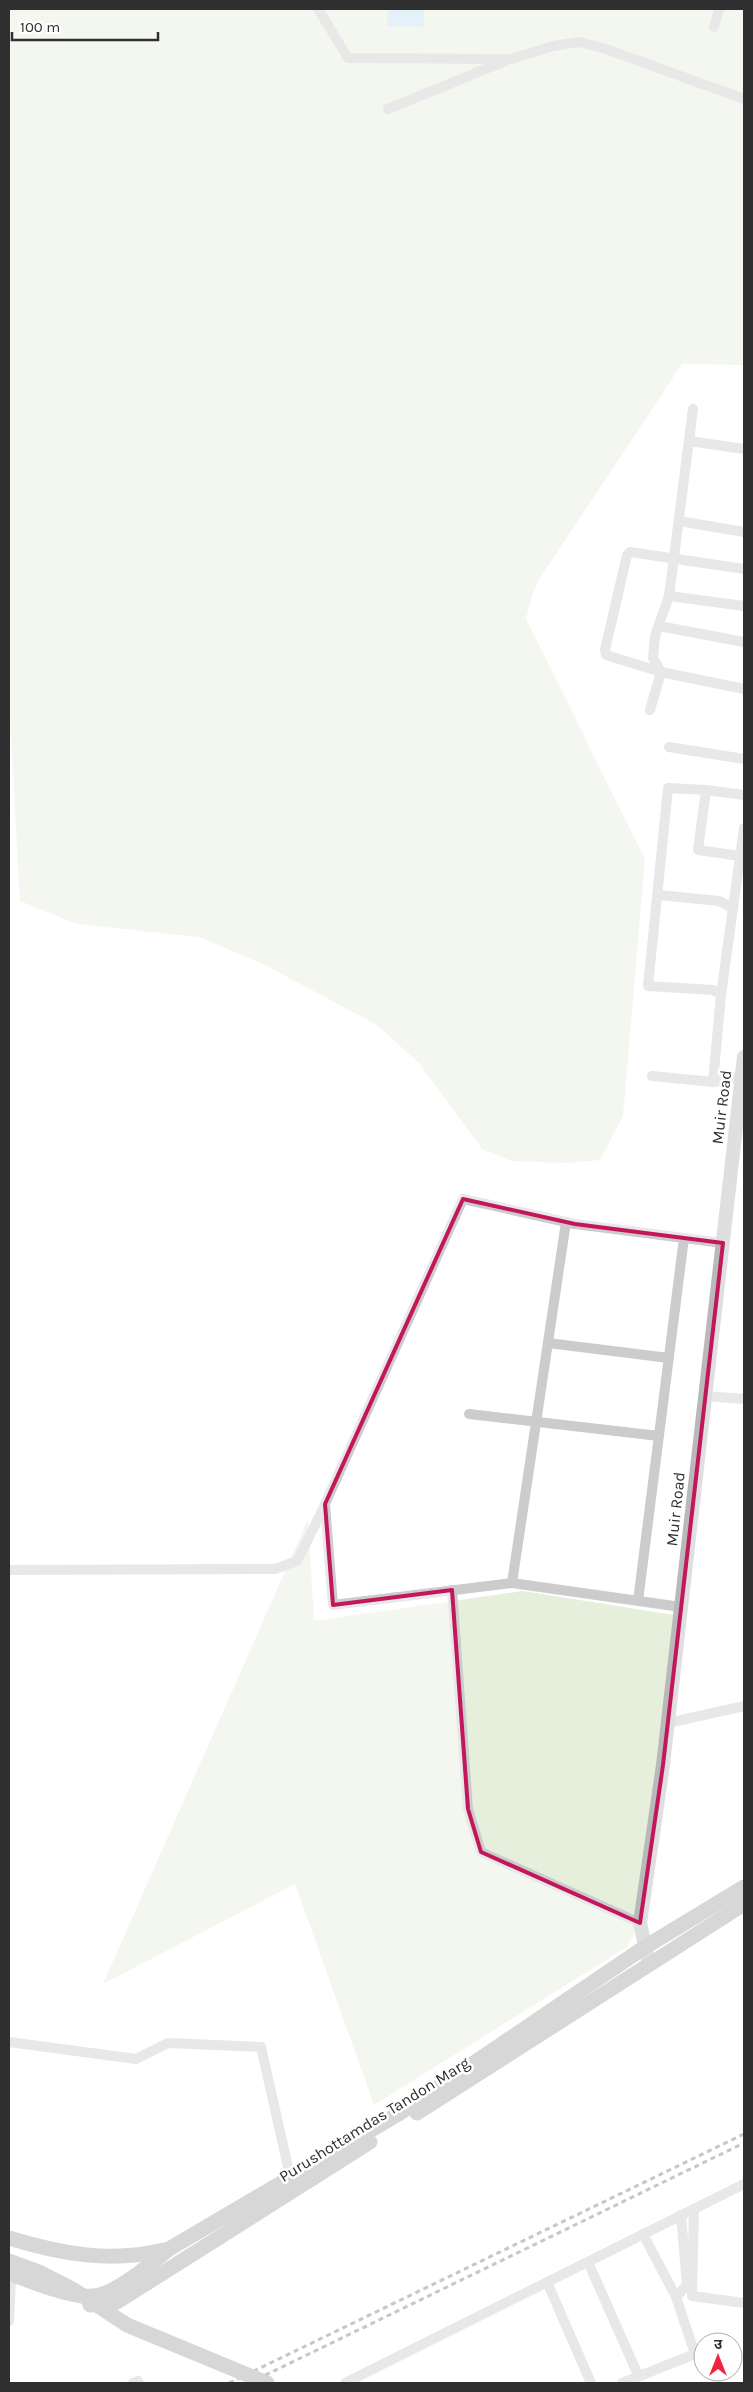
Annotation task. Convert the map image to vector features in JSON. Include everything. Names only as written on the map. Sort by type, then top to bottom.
[{"type":"main road","name":"Muir Road","points":[[649,1964],[640,1924],[668,1723],[743,1068]]},
{"type":"main road","points":[[10,2277],[70,2293],[93,2297],[102,2294],[140,2272],[169,2249],[290,2176],[400,2113],[645,1947],[744,1887]]},
{"type":"main road","name":"Purushottamdas Tandon Marg","points":[[10,2277],[93,2306],[117,2302],[356,2150],[477,2077],[744,1904]]},
{"type":"main road","points":[[9,2238],[37,2247],[98,2258],[149,2254],[169,2249]]},
{"type":"main road","points":[[9,2261],[39,2272],[74,2290],[127,2325],[267,2383]]},
{"type":"street","points":[[318,9],[348,58],[511,59]]},
{"type":"street","points":[[714,26],[719,9]]},
{"type":"street","points":[[388,109],[511,59],[553,46],[578,42],[606,49],[744,99]]},
{"type":"street","points":[[650,710],[661,672],[653,658],[655,636],[669,596],[693,409]]},
{"type":"street","points":[[689,442],[744,449]]},
{"type":"street","points":[[679,521],[744,532]]},
{"type":"street","points":[[744,569],[674,557],[630,552],[627,555],[605,650],[606,655],[661,672],[744,689]]},
{"type":"street","points":[[669,596],[744,606]]},
{"type":"street","points":[[659,626],[744,642]]},
{"type":"street","points":[[669,747],[744,759]]},
{"type":"street","points":[[721,995],[713,990],[648,986],[659,895],[668,788],[744,795]]},
{"type":"street","points":[[706,790],[698,850],[740,856]]},
{"type":"street","points":[[713,1082],[721,995],[744,828]]},
{"type":"street","points":[[659,895],[720,901],[733,908]]},
{"type":"street","points":[[652,1076],[713,1082],[743,1068]]},
{"type":"street","points":[[9,1570],[275,1570],[297,1561],[326,1504],[464,1199],[566,1222],[723,1243]]},
{"type":"street","points":[[512,1583],[566,1222]]},
{"type":"street","points":[[638,1601],[684,1238]]},
{"type":"street","points":[[548,1343],[669,1358]]},
{"type":"street","points":[[705,1396],[744,1399]]},
{"type":"street","points":[[469,1414],[659,1436]]},
{"type":"street","points":[[326,1504],[333,1605],[512,1583],[681,1608]]},
{"type":"street","points":[[452,1590],[468,1809],[481,1852],[640,1924]]},
{"type":"street","points":[[668,1723],[744,1706]]},
{"type":"street","points":[[9,2042],[136,2059],[168,2043],[261,2048],[290,2176]]},
{"type":"street","points":[[345,2383],[744,2184]]},
{"type":"street","points":[[694,2209],[692,2296],[744,2303]]},
{"type":"street","points":[[676,2297],[687,2285],[681,2215]]},
{"type":"street","points":[[622,2383],[695,2354],[676,2297],[643,2234]]},
{"type":"street","points":[[588,2262],[638,2376]]},
{"type":"street","points":[[9,2321],[10,2277]]},
{"type":"street","points":[[547,2282],[591,2383]]},
{"type":"street","points":[[133,2383],[138,2381],[139,2383]]},
{"type":"highlighted area","points":[[463,1199],[575,1224],[723,1243],[663,1765],[640,1923],[481,1852],[468,1809],[452,1590],[333,1605],[325,1504]]},
{"type":"green space","points":[[9,9],[744,9],[744,365],[682,364],[540,578],[533,593],[526,619],[645,859],[623,1116],[600,1160],[569,1163],[511,1161],[482,1149],[419,1063],[377,1025],[263,964],[199,937],[77,924],[20,901],[9,703]]},
{"type":"green space","points":[[308,1519],[314,1621],[523,1591],[674,1615],[640,1923],[627,1947],[374,2105],[295,1884],[103,1984]]},
{"type":"water","points":[[388,9],[424,9],[424,27],[387,26]]},
{"type":"railway","points":[[229,2383],[744,2134]]},
{"type":"railway","points":[[249,2383],[744,2143]]}]
